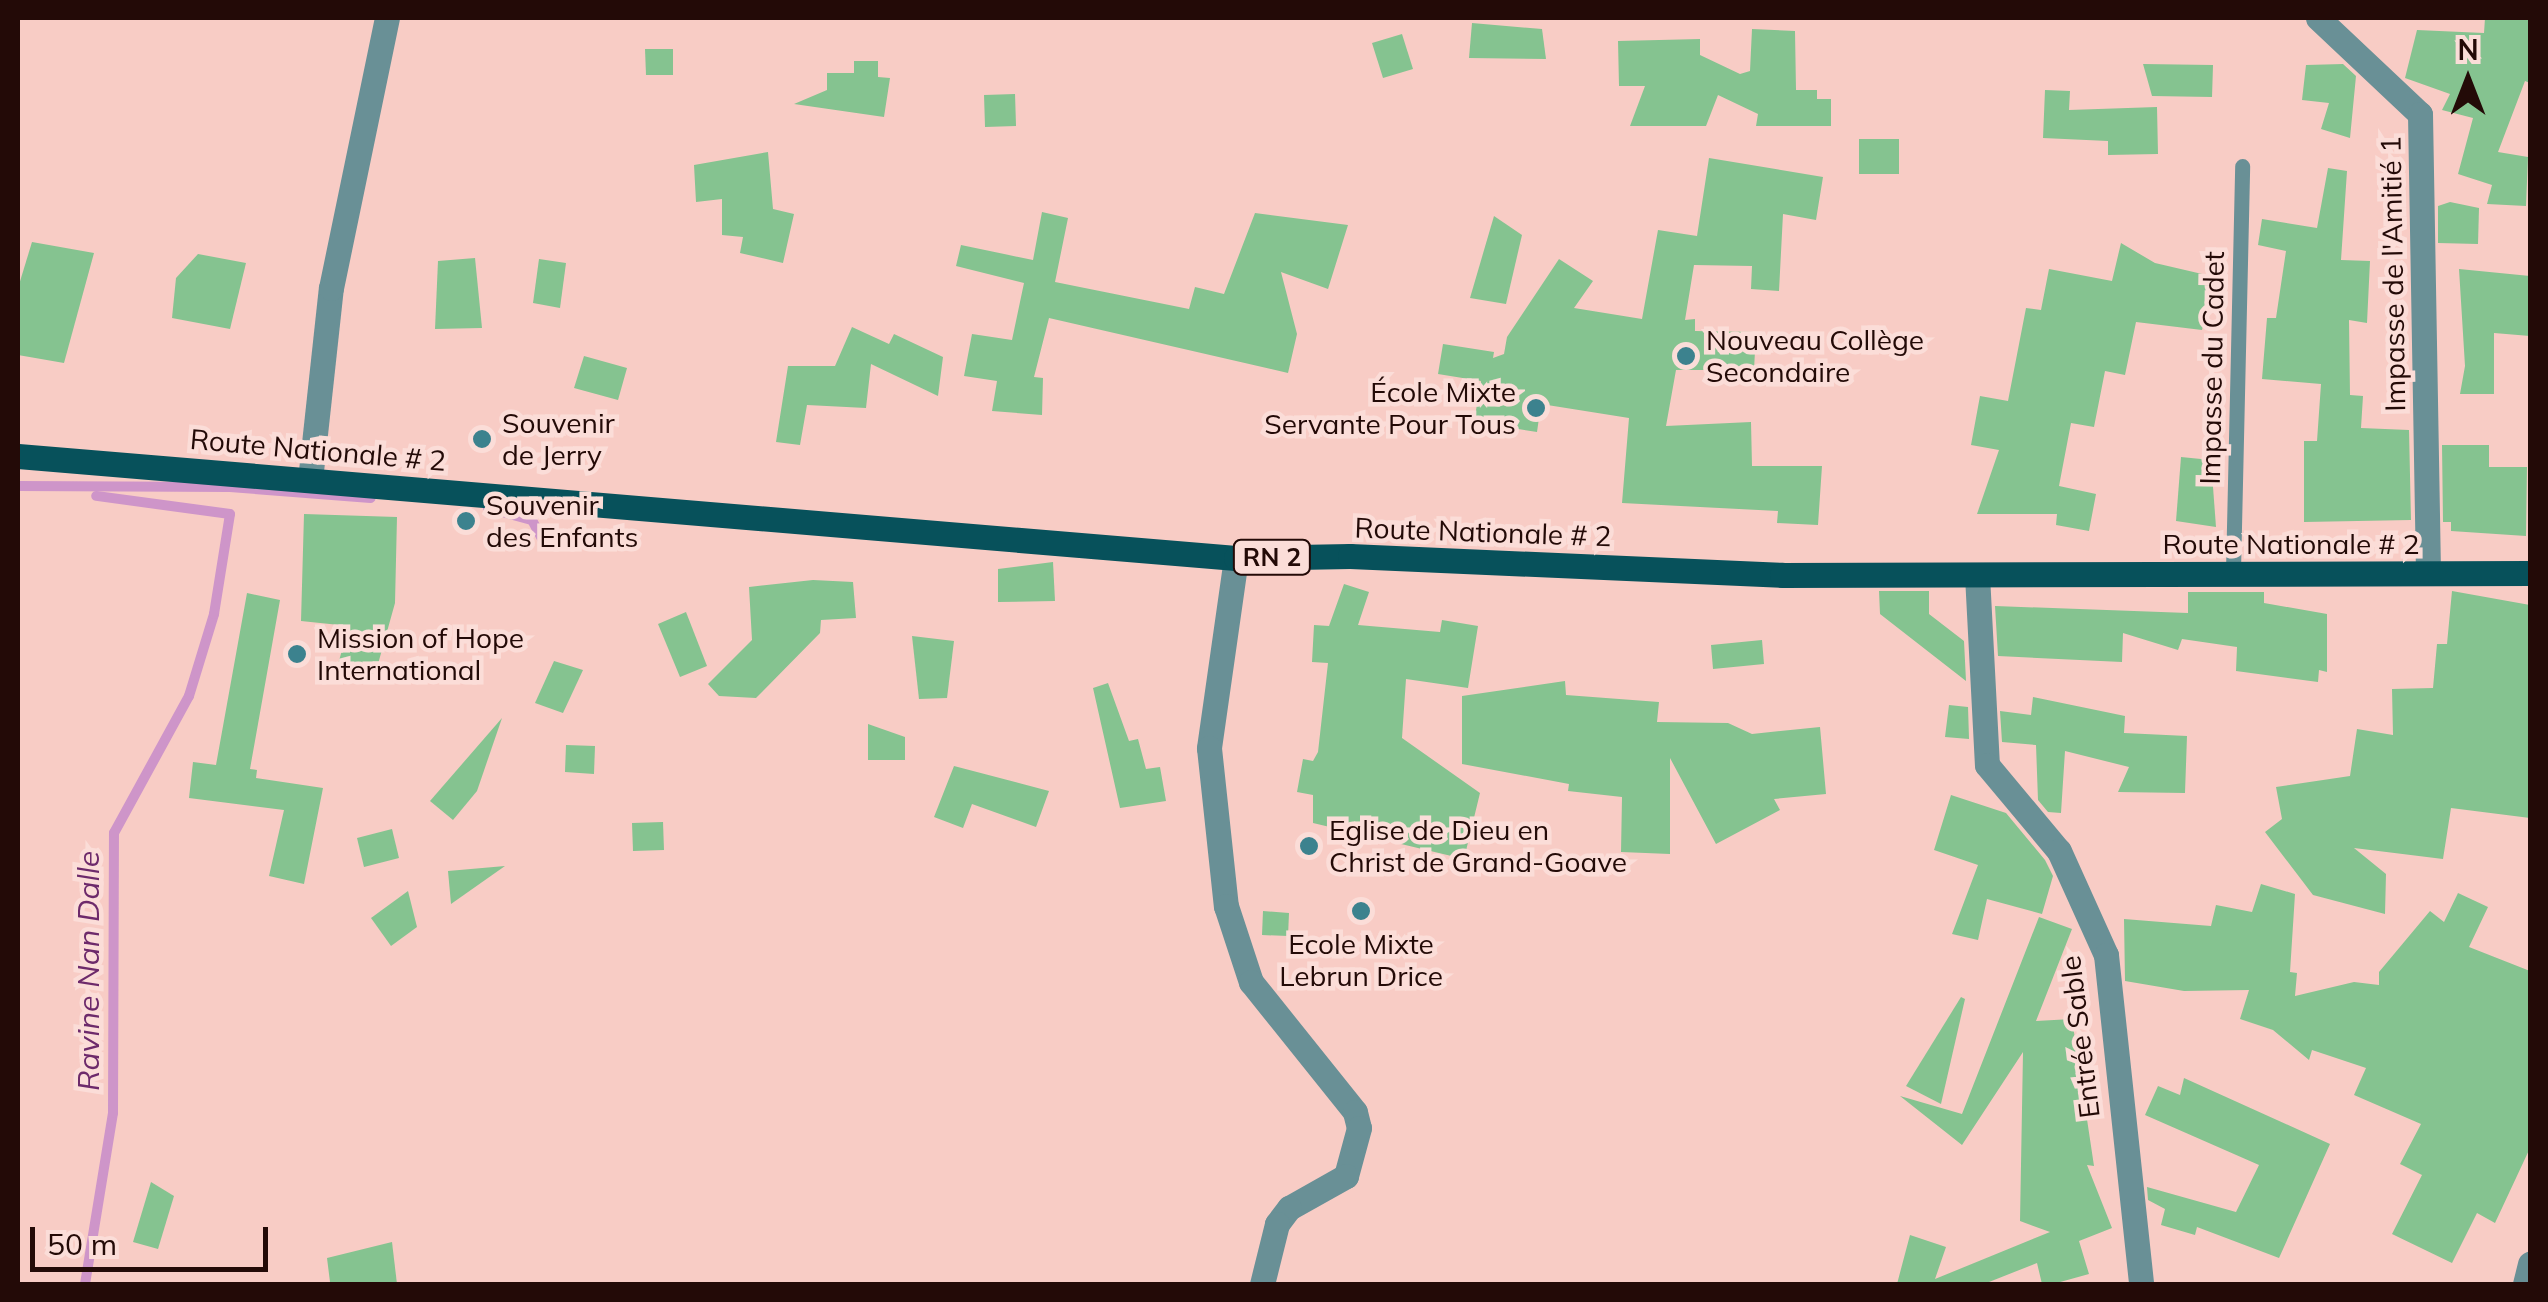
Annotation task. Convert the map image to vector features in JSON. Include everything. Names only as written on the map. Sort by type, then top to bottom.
[{"type":"main road","name":"Route Nationale # 2","points":[[18,456],[1236,558],[1350,556],[1782,575],[2233,571],[2530,574]]},
{"type":"street","points":[[310,480],[331,288],[387,18]]},
{"type":"street","name":"Impasse de l'Amitié 1","points":[[2318,18],[2420,114],[2428,573]]},
{"type":"street","points":[[1236,558],[1209,748],[1226,906],[1250,982],[1355,1112],[1359,1128],[1346,1176],[1289,1208],[1277,1224],[1262,1284]]},
{"type":"street","name":"Entrée Sable","points":[[1977,575],[1988,765],[2059,851],[2106,955],[2141,1284]]},
{"type":"street","points":[[2524,1284],[2530,1264]]},
{"type":"lane","name":"Impasse du Cadet","points":[[2233,571],[2242,166]]},
{"type":"building","points":[[2485,18],[2530,18],[2530,83],[2525,81],[2498,152],[2528,157],[2526,206],[2487,204],[2492,185],[2458,174],[2473,118],[2442,110],[2450,94],[2405,78],[2417,30],[2484,33]]},
{"type":"building","points":[[1472,23],[1542,29],[1546,59],[1469,58]]},
{"type":"building","points":[[1752,29],[1795,31],[1796,90],[1817,90],[1817,99],[1831,99],[1831,126],[1756,126],[1758,114],[1718,95],[1706,126],[1630,126],[1645,86],[1619,86],[1618,41],[1700,39],[1700,55],[1740,74],[1750,71]]},
{"type":"building","points":[[1402,34],[1413,69],[1383,78],[1372,43]]},
{"type":"building","points":[[645,49],[673,49],[673,75],[646,75]]},
{"type":"building","points":[[854,61],[878,61],[878,77],[890,78],[884,117],[794,104],[827,90],[827,73],[854,73]]},
{"type":"building","points":[[2143,64],[2213,65],[2212,97],[2152,96]]},
{"type":"building","points":[[2343,64],[2356,76],[2350,138],[2321,129],[2329,103],[2302,100],[2306,65]]},
{"type":"building","points":[[2045,90],[2070,91],[2069,110],[2157,107],[2158,154],[2108,155],[2108,141],[2043,138]]},
{"type":"building","points":[[1015,94],[1016,126],[985,127],[984,95]]},
{"type":"building","points":[[1859,139],[1899,139],[1899,174],[1859,174]]},
{"type":"building","points":[[768,152],[773,209],[794,214],[783,263],[740,253],[743,237],[722,235],[722,199],[696,202],[694,165]]},
{"type":"building","points":[[1709,158],[1823,177],[1816,220],[1783,214],[1779,291],[1751,289],[1752,266],[1694,265],[1685,320],[1695,319],[1695,331],[1756,332],[1754,370],[1676,370],[1666,426],[1751,422],[1752,466],[1822,466],[1818,525],[1777,523],[1778,511],[1622,503],[1629,418],[1541,404],[1537,432],[1474,422],[1481,381],[1438,374],[1443,344],[1494,352],[1493,358],[1504,354],[1507,337],[1559,259],[1593,281],[1574,308],[1642,319],[1658,230],[1697,236]]},
{"type":"building","points":[[2328,168],[2347,171],[2341,260],[2370,261],[2367,323],[2349,320],[2350,395],[2363,396],[2361,428],[2409,430],[2411,520],[2304,522],[2304,441],[2317,441],[2321,384],[2262,379],[2267,318],[2276,318],[2286,251],[2258,245],[2262,219],[2317,228]]},
{"type":"building","points":[[2450,202],[2479,208],[2478,244],[2438,243],[2438,206]]},
{"type":"building","points":[[1042,212],[1068,218],[1055,282],[1189,309],[1195,287],[1224,294],[1255,213],[1348,225],[1328,289],[1281,272],[1297,334],[1288,373],[1049,318],[1034,377],[1043,378],[1042,415],[992,411],[997,381],[964,376],[972,334],[1012,340],[1024,283],[956,266],[961,245],[1033,260]]},
{"type":"building","points":[[1494,216],[1522,235],[1506,304],[1470,298]]},
{"type":"building","points":[[32,242],[94,253],[64,363],[18,355],[18,288]]},
{"type":"building","points":[[2121,243],[2155,263],[2215,277],[2202,330],[2136,322],[2125,375],[2105,371],[2094,427],[2071,423],[2059,486],[2096,494],[2089,531],[2056,525],[2057,514],[1977,514],[1999,450],[1971,445],[1980,396],[2008,401],[2026,308],[2041,310],[2049,269],[2112,281]]},
{"type":"building","points":[[198,254],[246,263],[230,329],[172,318],[176,278]]},
{"type":"building","points":[[475,258],[482,328],[435,329],[438,261]]},
{"type":"building","points":[[539,259],[566,263],[560,308],[533,303]]},
{"type":"building","points":[[2459,269],[2530,276],[2530,336],[2494,333],[2494,394],[2460,394],[2465,366]]},
{"type":"building","points":[[852,327],[889,344],[894,334],[943,357],[938,396],[871,364],[866,408],[807,405],[800,445],[776,442],[788,366],[835,366]]},
{"type":"building","points":[[584,356],[627,368],[618,400],[574,388]]},
{"type":"building","points":[[2442,445],[2489,445],[2489,467],[2527,467],[2526,536],[2451,531],[2451,522],[2443,522]]},
{"type":"building","points":[[2181,457],[2211,460],[2216,527],[2176,521]]},
{"type":"building","points":[[304,514],[397,517],[395,603],[373,682],[336,671],[349,626],[301,621]]},
{"type":"building","points":[[1053,562],[1055,601],[998,602],[998,569]]},
{"type":"building","points":[[813,580],[853,582],[856,618],[821,620],[820,633],[756,698],[719,696],[708,684],[752,640],[749,587]]},
{"type":"building","points":[[1344,584],[1369,592],[1358,625],[1440,632],[1442,620],[1478,626],[1468,688],[1406,679],[1402,738],[1480,793],[1464,859],[1313,823],[1313,795],[1297,792],[1303,759],[1313,761],[1318,752],[1328,663],[1312,662],[1314,625],[1329,626]]},
{"type":"building","points":[[1879,591],[1929,591],[1929,614],[1964,641],[1966,681],[1880,614]]},
{"type":"building","points":[[2452,591],[2530,605],[2530,818],[2451,808],[2443,859],[2354,848],[2386,874],[2385,914],[2313,895],[2265,832],[2282,819],[2276,787],[2350,776],[2357,729],[2393,735],[2392,689],[2433,688],[2437,644],[2447,644]]},
{"type":"building","points":[[2188,592],[2264,592],[2264,603],[2327,614],[2327,672],[2319,670],[2318,682],[2236,671],[2237,647],[2182,639],[2178,650],[2123,633],[2122,662],[1998,656],[1995,606],[2188,613]]},
{"type":"building","points":[[247,593],[280,600],[250,769],[257,770],[256,778],[323,788],[304,884],[269,876],[284,810],[189,798],[193,762],[216,765]]},
{"type":"building","points":[[686,612],[707,666],[680,677],[658,624]]},
{"type":"building","points":[[912,636],[954,641],[947,698],[919,699]]},
{"type":"building","points":[[1762,640],[1764,664],[1713,669],[1711,645]]},
{"type":"building","points":[[554,661],[583,670],[563,713],[535,703]]},
{"type":"building","points":[[1565,681],[1566,695],[1659,702],[1657,722],[1728,723],[1752,734],[1820,727],[1826,794],[1774,799],[1780,810],[1716,844],[1670,758],[1670,854],[1621,852],[1622,797],[1568,791],[1569,784],[1462,764],[1462,696]]},
{"type":"building","points":[[1108,683],[1129,741],[1138,739],[1146,769],[1160,767],[1166,801],[1120,808],[1093,688]]},
{"type":"building","points":[[2033,697],[2125,716],[2124,733],[2187,736],[2185,793],[2118,792],[2129,767],[2065,751],[2061,813],[2048,812],[2038,800],[2036,745],[2002,742],[2000,711],[2031,715]]},
{"type":"building","points":[[1949,705],[1968,707],[1969,739],[1945,737]]},
{"type":"building","points":[[502,718],[477,791],[453,820],[430,801]]},
{"type":"building","points":[[868,724],[905,737],[905,760],[868,760]]},
{"type":"building","points":[[566,745],[595,746],[594,774],[565,772]]},
{"type":"building","points":[[954,766],[1049,791],[1036,827],[972,804],[963,828],[934,817]]},
{"type":"building","points":[[1951,795],[2006,813],[2045,860],[2053,876],[2042,914],[1987,899],[1978,940],[1952,934],[1978,865],[1934,850]]},
{"type":"building","points":[[663,822],[664,850],[633,851],[632,823]]},
{"type":"building","points":[[392,829],[399,858],[364,867],[357,838]]},
{"type":"building","points":[[505,866],[451,904],[448,871]]},
{"type":"building","points":[[2261,884],[2295,894],[2290,972],[2297,973],[2295,996],[2354,982],[2379,985],[2379,972],[2430,911],[2444,922],[2458,893],[2488,907],[2469,947],[2530,971],[2530,1148],[2495,1223],[2477,1213],[2452,1263],[2392,1234],[2422,1175],[2400,1164],[2421,1124],[2354,1095],[2366,1068],[2312,1050],[2309,1060],[2273,1030],[2240,1019],[2249,990],[2184,991],[2125,981],[2124,919],[2211,926],[2216,905],[2252,912]]},
{"type":"building","points":[[408,891],[417,927],[391,946],[371,918]]},
{"type":"building","points":[[1263,911],[1289,913],[1288,936],[1262,935]]},
{"type":"building","points":[[2039,917],[2072,929],[2036,1021],[2072,1019],[2094,1166],[2087,1165],[2112,1228],[2079,1241],[2089,1274],[2053,1284],[2042,1284],[2037,1263],[1984,1284],[1897,1284],[1910,1235],[1946,1247],[1935,1279],[2050,1232],[2020,1221],[2023,1052],[1962,1145],[1900,1096],[1962,1114]]},
{"type":"building","points":[[1961,997],[1965,999],[1941,1104],[1906,1086]]},
{"type":"building","points":[[2184,1078],[2330,1144],[2279,1258],[2197,1227],[2195,1235],[2161,1225],[2165,1209],[2148,1200],[2147,1187],[2236,1212],[2259,1165],[2145,1115],[2158,1086],[2180,1095]]},
{"type":"building","points":[[151,1182],[174,1196],[158,1249],[133,1242]]},
{"type":"building","points":[[392,1242],[397,1284],[330,1282],[327,1258]]},
{"type":"waterway","points":[[18,486],[230,487],[371,498]]},
{"type":"waterway","name":"Ravine Nan Dalle","points":[[85,1284],[113,1113],[114,833],[189,696],[214,614],[230,514],[96,496]]},
{"type":"waterway","points":[[488,508],[532,520],[545,544]]},
{"type":"place","name":"Nouveau Collège Secondaire","points":[[1686,356]]},
{"type":"place","name":"École Mixte Servante Pour Tous","points":[[1536,408]]},
{"type":"place","name":"Souvenir de Jerry","points":[[482,439]]},
{"type":"place","name":"Souvenir des Enfants","points":[[466,521]]},
{"type":"place","name":"Mission of Hope International","points":[[297,654]]},
{"type":"place","name":"Eglise de Dieu en Christ de Grand-Goave","points":[[1309,846]]},
{"type":"place","name":"Ecole Mixte Lebrun Drice","points":[[1361,911]]}]
